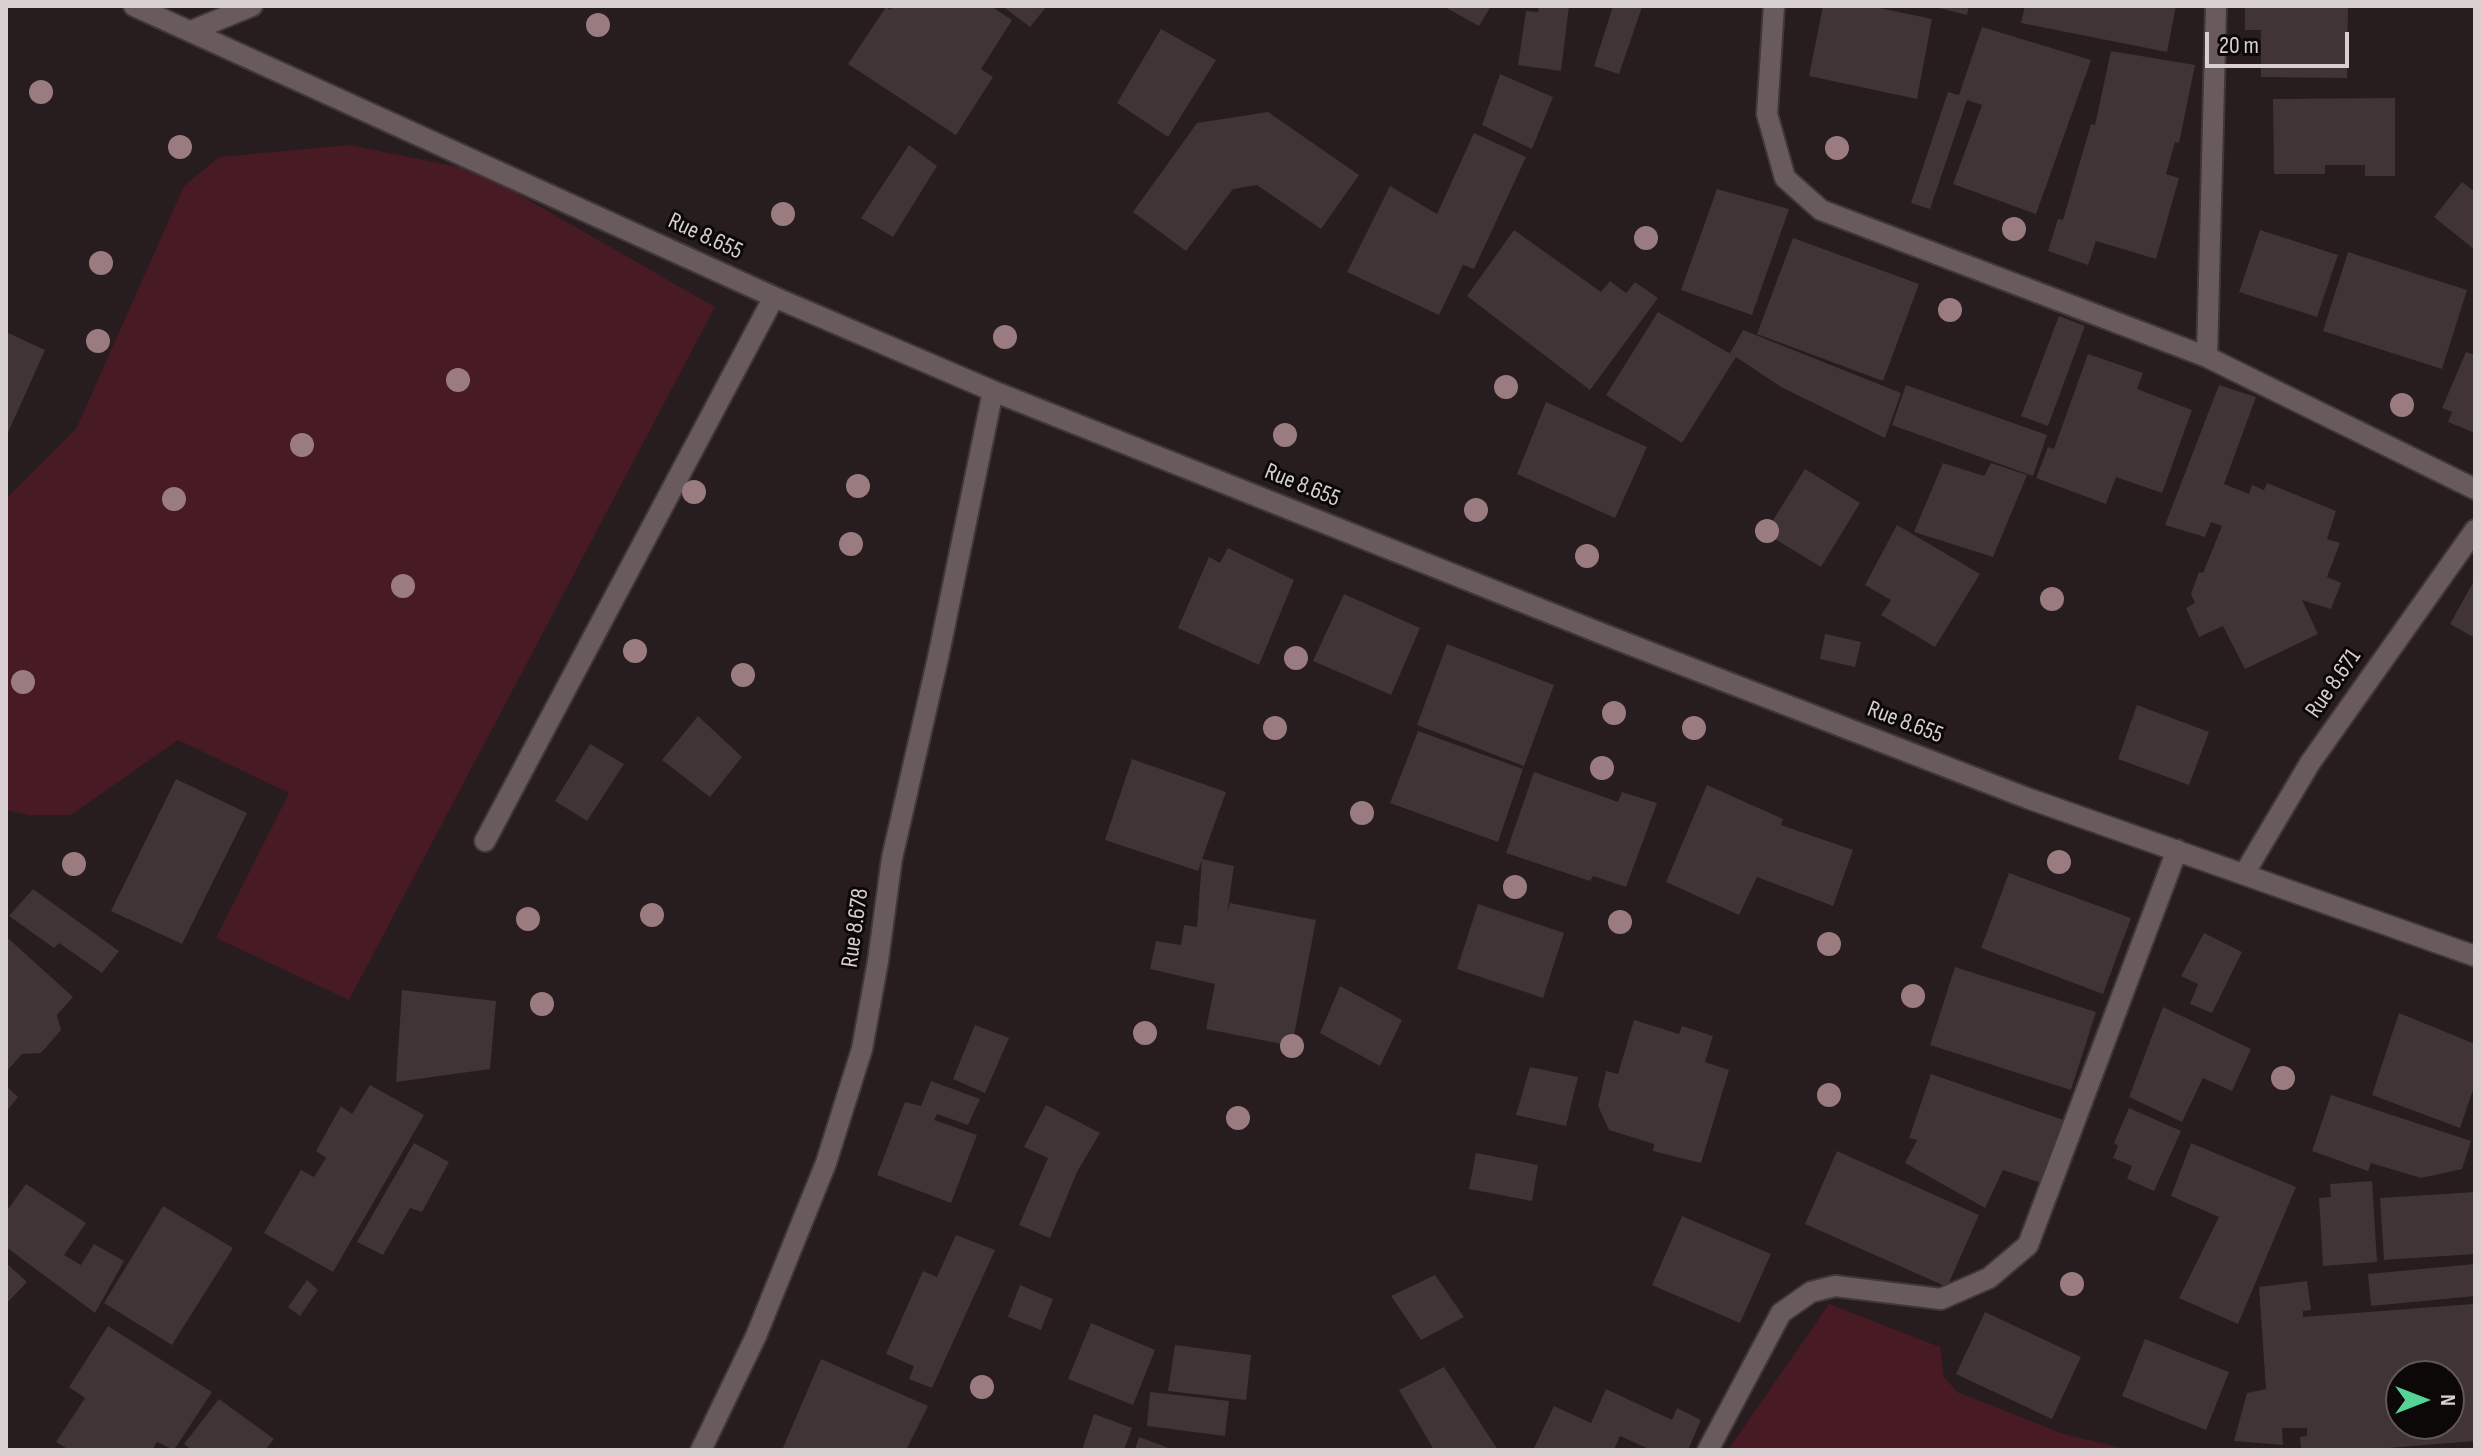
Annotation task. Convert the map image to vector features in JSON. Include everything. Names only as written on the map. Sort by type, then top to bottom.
[{"type":"street","name":"Rue 8.655","points":[[134,6],[774,297],[993,391],[1628,644],[2027,798],[2475,956]]},
{"type":"street","points":[[191,31],[252,6]]},
{"type":"street","points":[[1774,6],[1767,114],[1785,178],[1821,210],[2207,357],[2475,489]]},
{"type":"street","points":[[2207,357],[2216,6]]},
{"type":"street","points":[[485,841],[774,297]]},
{"type":"street","name":"Rue 8.678","points":[[701,1450],[756,1336],[826,1163],[862,1049],[892,858],[941,644],[993,391]]},
{"type":"street","name":"Rue 8.671","points":[[2244,874],[2310,763],[2475,530]]},
{"type":"street","points":[[1708,1450],[1781,1313],[1811,1292],[1835,1286],[1941,1299],[1989,1278],[2028,1245],[2177,850]]},
{"type":"shaded area","points":[[349,145],[478,171],[715,307],[349,1000],[216,938],[289,793],[178,740],[71,815],[29,815],[6,810],[6,499],[76,429],[184,186],[219,157]]},
{"type":"shaded area","points":[[1829,1304],[1940,1347],[1944,1377],[1957,1392],[2064,1434],[2130,1450],[1728,1450]]},
{"type":"building","points":[[893,6],[991,6],[1012,20],[981,69],[993,77],[956,135],[848,64],[886,7],[890,10]]},
{"type":"building","points":[[1002,6],[1047,6],[1030,27]]},
{"type":"building","points":[[1443,6],[1491,6],[1479,26]]},
{"type":"building","points":[[1539,6],[1569,6],[1561,71],[1518,65],[1526,11],[1538,12]]},
{"type":"building","points":[[1613,6],[1642,7],[1619,74],[1594,66]]},
{"type":"building","points":[[1823,6],[1870,6],[1932,19],[1917,99],[1809,76]]},
{"type":"building","points":[[1931,6],[1969,6],[1967,15]]},
{"type":"building","points":[[2025,6],[2176,6],[2167,52],[2021,23]]},
{"type":"building","points":[[2245,6],[2348,6],[2347,78],[2261,77],[2261,30],[2245,30]]},
{"type":"building","points":[[1982,27],[2091,60],[2036,214],[1953,184],[1982,105],[1967,100],[1930,209],[1911,203],[1948,92],[1959,95]]},
{"type":"building","points":[[1161,29],[1216,60],[1168,137],[1117,103]]},
{"type":"building","points":[[2111,51],[2195,65],[2179,143],[2175,142],[2166,174],[2179,178],[2156,259],[2096,241],[2088,265],[2048,251],[2058,219],[2063,220],[2091,124],[2095,125]]},
{"type":"building","points":[[1500,74],[1553,97],[1532,149],[1482,125]]},
{"type":"building","points":[[2395,98],[2395,176],[2365,176],[2365,165],[2325,165],[2325,174],[2274,174],[2273,99]]},
{"type":"building","points":[[1268,112],[1359,175],[1321,229],[1257,185],[1233,189],[1186,251],[1133,212],[1197,123]]},
{"type":"building","points":[[1474,133],[1526,157],[1474,269],[1463,265],[1439,315],[1347,272],[1390,186],[1437,214]]},
{"type":"building","points":[[909,145],[937,166],[893,237],[861,218]]},
{"type":"building","points":[[2462,182],[2475,192],[2475,250],[2434,217]]},
{"type":"building","points":[[1717,189],[1789,209],[1752,315],[1681,290]]},
{"type":"building","points":[[1514,230],[1601,292],[1610,281],[1626,293],[1635,282],[1658,298],[1590,390],[1467,296]]},
{"type":"building","points":[[2260,230],[2338,255],[2317,317],[2239,292]]},
{"type":"building","points":[[1793,238],[1919,284],[1883,381],[1757,334]]},
{"type":"building","points":[[2348,252],[2467,290],[2442,369],[2323,331]]},
{"type":"building","points":[[1658,312],[1736,357],[1682,443],[1606,395]]},
{"type":"building","points":[[2059,316],[2085,326],[2048,426],[2021,416]]},
{"type":"building","points":[[1743,330],[1901,393],[1885,438],[1781,387],[1730,353]]},
{"type":"building","points":[[6,332],[45,350],[6,437]]},
{"type":"building","points":[[2466,352],[2475,355],[2475,433],[2448,422],[2452,412],[2442,408]]},
{"type":"building","points":[[2088,354],[2143,373],[2137,389],[2192,410],[2162,493],[2116,477],[2106,504],[2036,478],[2048,447],[2054,449]]},
{"type":"building","points":[[1906,385],[2047,435],[2033,476],[1892,425]]},
{"type":"building","points":[[2219,385],[2256,397],[2224,484],[2249,494],[2252,485],[2264,490],[2267,483],[2336,511],[2327,539],[2340,543],[2327,577],[2341,583],[2331,609],[2302,600],[2318,634],[2245,669],[2223,626],[2199,637],[2186,608],[2195,603],[2191,594],[2222,526],[2211,522],[2205,537],[2165,525]]},
{"type":"building","points":[[1546,402],[1647,447],[1615,518],[1517,474]]},
{"type":"building","points":[[1943,463],[1984,476],[1991,463],[2027,475],[1993,557],[1914,532]]},
{"type":"building","points":[[1805,469],[1860,503],[1821,567],[1765,533]]},
{"type":"building","points":[[1897,525],[1980,574],[1935,647],[1881,615],[1891,600],[1865,585]]},
{"type":"building","points":[[1228,548],[1294,580],[1259,665],[1178,628],[1209,557],[1220,563]]},
{"type":"building","points":[[2475,579],[2475,638],[2450,624]]},
{"type":"building","points":[[1344,594],[1420,628],[1391,695],[1313,661]]},
{"type":"building","points":[[1825,634],[1861,642],[1855,667],[1820,659]]},
{"type":"building","points":[[1447,644],[1554,685],[1524,766],[1417,725]]},
{"type":"building","points":[[2137,705],[2209,732],[2189,785],[2118,759]]},
{"type":"building","points":[[698,716],[742,757],[710,797],[662,760]]},
{"type":"building","points":[[1418,731],[1523,769],[1498,842],[1390,803]]},
{"type":"building","points":[[590,744],[624,764],[587,821],[555,801]]},
{"type":"building","points":[[1132,759],[1226,792],[1202,859],[1234,866],[1227,914],[1230,903],[1316,920],[1292,1046],[1206,1029],[1215,984],[1150,969],[1156,941],[1181,945],[1184,925],[1197,927],[1202,860],[1198,871],[1105,840]]},
{"type":"building","points":[[1534,772],[1618,802],[1622,792],[1657,803],[1626,887],[1593,876],[1590,881],[1506,853]]},
{"type":"building","points":[[176,779],[247,813],[182,944],[111,911]]},
{"type":"building","points":[[1707,785],[1783,819],[1781,825],[1853,850],[1833,906],[1757,877],[1739,915],[1666,882]]},
{"type":"building","points":[[2009,873],[2131,918],[2103,994],[1981,948]]},
{"type":"building","points":[[33,889],[119,951],[102,973],[59,943],[54,948],[9,916]]},
{"type":"building","points":[[1478,904],[1564,933],[1543,998],[1457,969]]},
{"type":"building","points":[[2204,933],[2242,952],[2212,1013],[2190,1004],[2198,984],[2181,976]]},
{"type":"building","points":[[9,939],[73,997],[57,1015],[61,1030],[41,1053],[22,1054],[6,1072],[6,943]]},
{"type":"building","points":[[1955,967],[2096,1012],[2071,1090],[1930,1045]]},
{"type":"building","points":[[1340,986],[1402,1020],[1380,1066],[1320,1033]]},
{"type":"building","points":[[402,990],[496,1001],[490,1069],[396,1082]]},
{"type":"building","points":[[2163,1007],[2251,1049],[2232,1091],[2203,1078],[2182,1122],[2129,1097]]},
{"type":"building","points":[[2399,1013],[2475,1044],[2475,1084],[2460,1128],[2372,1095]]},
{"type":"building","points":[[1634,1020],[1679,1034],[1682,1026],[1713,1036],[1705,1062],[1729,1070],[1701,1163],[1653,1151],[1654,1144],[1609,1130],[1598,1106],[1606,1071],[1618,1074]]},
{"type":"building","points":[[975,1025],[1009,1038],[985,1093],[953,1079]]},
{"type":"building","points":[[1530,1067],[1578,1077],[1566,1126],[1516,1115]]},
{"type":"building","points":[[1931,1074],[2066,1121],[2044,1184],[2003,1170],[1985,1208],[1905,1163],[1917,1140],[1909,1138]]},
{"type":"building","points":[[931,1081],[980,1099],[968,1125],[937,1114],[934,1120],[977,1135],[951,1203],[877,1175],[905,1102],[921,1106]]},
{"type":"building","points":[[370,1085],[424,1115],[333,1272],[264,1233],[301,1170],[314,1177],[326,1158],[316,1151],[341,1106],[352,1114]]},
{"type":"building","points":[[6,1086],[18,1097],[6,1112]]},
{"type":"building","points":[[2331,1095],[2471,1141],[2462,1169],[2421,1178],[2371,1163],[2368,1171],[2312,1151]]},
{"type":"building","points":[[1046,1105],[1100,1133],[1077,1172],[1050,1238],[1019,1225],[1048,1158],[1024,1147]]},
{"type":"building","points":[[2129,1108],[2181,1131],[2154,1191],[2127,1179],[2132,1166],[2113,1158],[2118,1146],[2114,1143]]},
{"type":"building","points":[[414,1143],[449,1162],[422,1212],[410,1208],[383,1255],[357,1242]]},
{"type":"building","points":[[2191,1143],[2296,1187],[2238,1324],[2179,1298],[2219,1217],[2171,1196]]},
{"type":"building","points":[[1837,1151],[1979,1215],[1947,1287],[1805,1224]]},
{"type":"building","points":[[1476,1153],[1538,1165],[1532,1201],[1469,1189]]},
{"type":"building","points":[[2372,1181],[2377,1262],[2323,1266],[2319,1198],[2331,1197],[2330,1184]]},
{"type":"building","points":[[26,1184],[86,1223],[64,1255],[81,1265],[94,1244],[124,1261],[95,1313],[6,1247],[6,1212]]},
{"type":"building","points":[[2475,1192],[2475,1254],[2384,1260],[2380,1198]]},
{"type":"building","points":[[163,1206],[233,1248],[172,1345],[104,1303]]},
{"type":"building","points":[[1682,1216],[1771,1254],[1740,1323],[1652,1285]]},
{"type":"building","points":[[956,1235],[995,1250],[932,1388],[909,1379],[914,1366],[886,1354],[923,1271],[937,1277]]},
{"type":"building","points":[[6,1263],[27,1282],[6,1304]]},
{"type":"building","points":[[2475,1264],[2475,1296],[2371,1306],[2368,1274]]},
{"type":"building","points":[[1435,1275],[1464,1317],[1421,1340],[1391,1296]]},
{"type":"building","points":[[307,1280],[318,1290],[300,1316],[288,1307]]},
{"type":"building","points":[[2307,1281],[2311,1310],[2303,1311],[2303,1317],[2473,1304],[2475,1441],[2388,1450],[2301,1450],[2300,1437],[2307,1436],[2307,1428],[2282,1428],[2283,1445],[2234,1441],[2247,1393],[2266,1389],[2259,1287]]},
{"type":"building","points":[[1020,1285],[1053,1299],[1041,1330],[1008,1317]]},
{"type":"building","points":[[1985,1312],[2081,1357],[2052,1419],[1956,1374]]},
{"type":"building","points":[[1091,1323],[1155,1350],[1133,1405],[1068,1379]]},
{"type":"building","points":[[108,1326],[212,1392],[174,1450],[157,1442],[152,1450],[69,1450],[56,1442],[85,1398],[69,1387]]},
{"type":"building","points":[[2145,1339],[2229,1372],[2206,1430],[2122,1396]]},
{"type":"building","points":[[1175,1345],[1251,1355],[1246,1400],[1168,1391]]},
{"type":"building","points":[[821,1359],[928,1406],[906,1450],[782,1450]]},
{"type":"building","points":[[1444,1367],[1498,1450],[1434,1450],[1399,1390]]},
{"type":"building","points":[[1606,1389],[1672,1420],[1677,1408],[1701,1420],[1688,1450],[1651,1450],[1620,1436],[1614,1450],[1533,1450],[1554,1406],[1591,1423]]},
{"type":"building","points":[[1150,1392],[1229,1401],[1225,1436],[1147,1426]]},
{"type":"building","points":[[219,1399],[274,1439],[265,1450],[192,1450],[184,1444]]},
{"type":"building","points":[[1094,1414],[1132,1428],[1124,1450],[1082,1450]]},
{"type":"building","points":[[1139,1437],[1174,1450],[1135,1450]]}]
